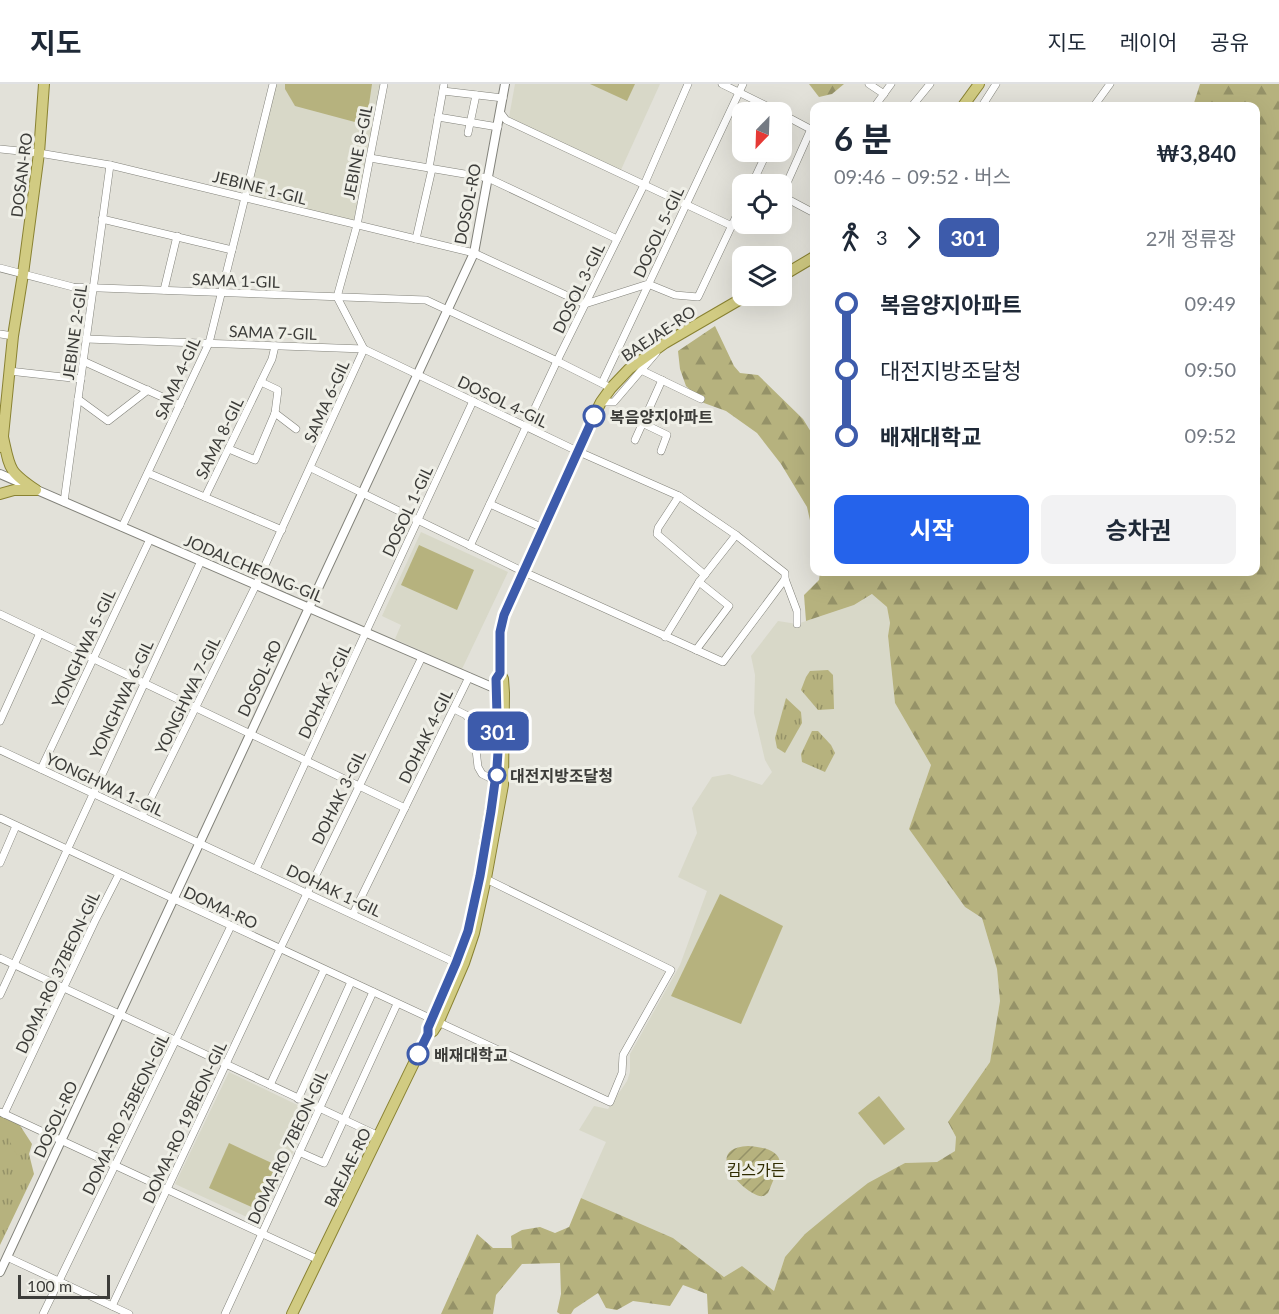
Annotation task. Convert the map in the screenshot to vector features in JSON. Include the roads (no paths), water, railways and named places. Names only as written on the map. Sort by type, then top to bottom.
[{"type":"main road","name":"DOSAN-RO","points":[[36,490],[18,478],[11,470],[1,441],[13,336],[39,153],[44,84]]},
{"type":"main road","points":[[965,102],[976,85]]},
{"type":"main road","points":[[792,270],[810,259]]},
{"type":"main road","name":"BAEJAE-RO","points":[[292,1314],[428,1034],[428,1028],[434,1021],[464,963],[474,933],[496,781],[500,691],[503,679],[500,673],[500,632],[504,615],[601,402],[606,386],[664,343],[732,304]]},
{"type":"main road","points":[[0,494],[14,490],[36,490]]},
{"type":"main road","name":"BAEJAE-RO","points":[[434,1021],[468,931],[483,877],[503,785],[500,691]]},
{"type":"street","name":"SAMA 4-GIL","points":[[122,527],[209,343],[273,84]]},
{"type":"street","name":"JEBINE 8-GIL","points":[[357,225],[384,84]]},
{"type":"street","name":"DOSOL-RO","points":[[0,1272],[474,253],[506,84]]},
{"type":"street","name":"DOSOL 3-GIL","points":[[470,546],[644,184],[688,84]]},
{"type":"street","points":[[722,84],[756,102]]},
{"type":"street","name":"DOSOL 5-GIL","points":[[606,386],[648,284],[743,84]]},
{"type":"street","points":[[870,84],[884,94]]},
{"type":"street","points":[[877,102],[891,84]]},
{"type":"street","points":[[915,102],[930,84]]},
{"type":"street","points":[[985,102],[996,84]]},
{"type":"street","points":[[1097,102],[1110,84]]},
{"type":"street","points":[[416,239],[430,168],[441,86],[476,95],[503,98]]},
{"type":"street","points":[[468,133],[476,95]]},
{"type":"street","points":[[500,112],[506,120],[732,226],[698,297],[675,296],[648,284],[585,304]]},
{"type":"street","points":[[438,117],[498,127]]},
{"type":"street","points":[[792,121],[810,129]]},
{"type":"street","points":[[792,174],[810,136]]},
{"type":"street","name":"JEBINE 1-GIL","points":[[0,149],[110,165],[474,253],[585,304]]},
{"type":"street","points":[[370,158],[488,178],[617,239]]},
{"type":"street","name":"JEBINE 2-GIL","points":[[64,502],[110,165]]},
{"type":"street","points":[[792,201],[810,211]]},
{"type":"street","points":[[102,219],[232,250]]},
{"type":"street","points":[[337,297],[357,225]]},
{"type":"street","points":[[164,290],[177,236]]},
{"type":"street","name":"SAMA 1-GIL","points":[[0,268],[73,287],[426,300],[447,310]]},
{"type":"street","name":"SAMA 6-GIL","points":[[256,585],[364,349],[337,297]]},
{"type":"street","points":[[447,310],[606,386]]},
{"type":"street","points":[[0,334],[13,336]]},
{"type":"street","name":"SAMA 7-GIL","points":[[86,339],[364,349],[417,374]]},
{"type":"street","points":[[601,402],[614,402],[664,343]]},
{"type":"street","name":"SAMA 8-GIL","points":[[275,346],[272,359],[205,497],[282,530]]},
{"type":"street","points":[[83,361],[180,405]]},
{"type":"street","name":"BAEJAE-RO","points":[[643,370],[700,399]]},
{"type":"street","points":[[9,371],[81,379]]},
{"type":"street","name":"DOSOL 4-GIL","points":[[417,374],[577,451],[679,496],[736,535],[785,573],[785,579]]},
{"type":"street","points":[[634,440],[662,380]]},
{"type":"street","points":[[229,449],[255,460],[275,413],[278,390],[261,382]]},
{"type":"street","points":[[78,399],[108,421],[148,390]]},
{"type":"street","name":"DOSOL 1-GIL","points":[[366,632],[472,401]]},
{"type":"street","points":[[275,413],[296,429]]},
{"type":"street","points":[[642,423],[667,435],[661,451]]},
{"type":"street","points":[[311,468],[524,572],[723,662],[785,579]]},
{"type":"street","points":[[148,473],[205,497]]},
{"type":"street","name":"JODALCHEONG-GIL","points":[[0,474],[500,691]]},
{"type":"street","points":[[679,496],[658,528],[657,534],[705,575]]},
{"type":"street","points":[[490,504],[543,528]]},
{"type":"street","points":[[665,637],[699,582],[736,535]]},
{"type":"street","name":"YONGHWA 5-GIL","points":[[41,769],[150,539]]},
{"type":"street","name":"YONGHWA 6-GIL","points":[[0,995],[201,561]]},
{"type":"street","points":[[785,579],[797,611],[797,624]]},
{"type":"street","points":[[696,650],[729,606],[699,582]]},
{"type":"street","name":"YONGHWA 7-GIL","points":[[142,816],[256,585]]},
{"type":"street","name":"DOHAK 2-GIL","points":[[0,614],[359,785]]},
{"type":"street","name":"DOHAK 2-GIL","points":[[256,869],[366,632]]},
{"type":"street","points":[[0,721],[40,633]]},
{"type":"street","name":"DOHAK 3-GIL","points":[[280,949],[422,657]]},
{"type":"street","name":"DOHAK 4-GIL","points":[[353,914],[470,677]]},
{"type":"street","points":[[454,709],[466,715],[474,724],[478,767],[482,774],[496,781]]},
{"type":"street","name":"YONGHWA 1-GIL","points":[[0,750],[199,843]]},
{"type":"street","name":"DOHAK 4-GIL","points":[[359,785],[405,807]]},
{"type":"street","name":"DOMA-RO","points":[[0,818],[434,1021]]},
{"type":"street","points":[[0,863],[16,826]]},
{"type":"street","name":"DOHAK 1-GIL","points":[[199,843],[456,963]]},
{"type":"street","name":"DOMA-RO 37BEON-GIL","points":[[2,1113],[119,874]]},
{"type":"street","points":[[434,1021],[610,1102],[622,1073],[623,1055],[671,970],[483,877]]},
{"type":"street","name":"DOMA-RO 25BEON-GIL","points":[[43,1314],[231,926]]},
{"type":"street","name":"DOMA-RO 19BEON-GIL","points":[[112,1306],[280,949]]},
{"type":"street","points":[[0,958],[379,1136]]},
{"type":"street","points":[[270,1085],[324,970]]},
{"type":"street","points":[[298,1099],[351,982]]},
{"type":"street","name":"DOMA-RO 7BEON-GIL","points":[[225,1314],[373,992]]},
{"type":"street","points":[[300,1152],[324,1163],[397,1004]]},
{"type":"street","points":[[2,1113],[318,1260]]},
{"type":"street","points":[[7,1257],[129,1314]]},
{"type":"place","name":"복음양지아파트","points":[[594,416]]},
{"type":"place","name":"대전지방조달청","points":[[497,775]]},
{"type":"place","name":"배재대학교","points":[[418,1054]]},
{"type":"park label","name":"킴스가든","points":[[756,1169]]}]
